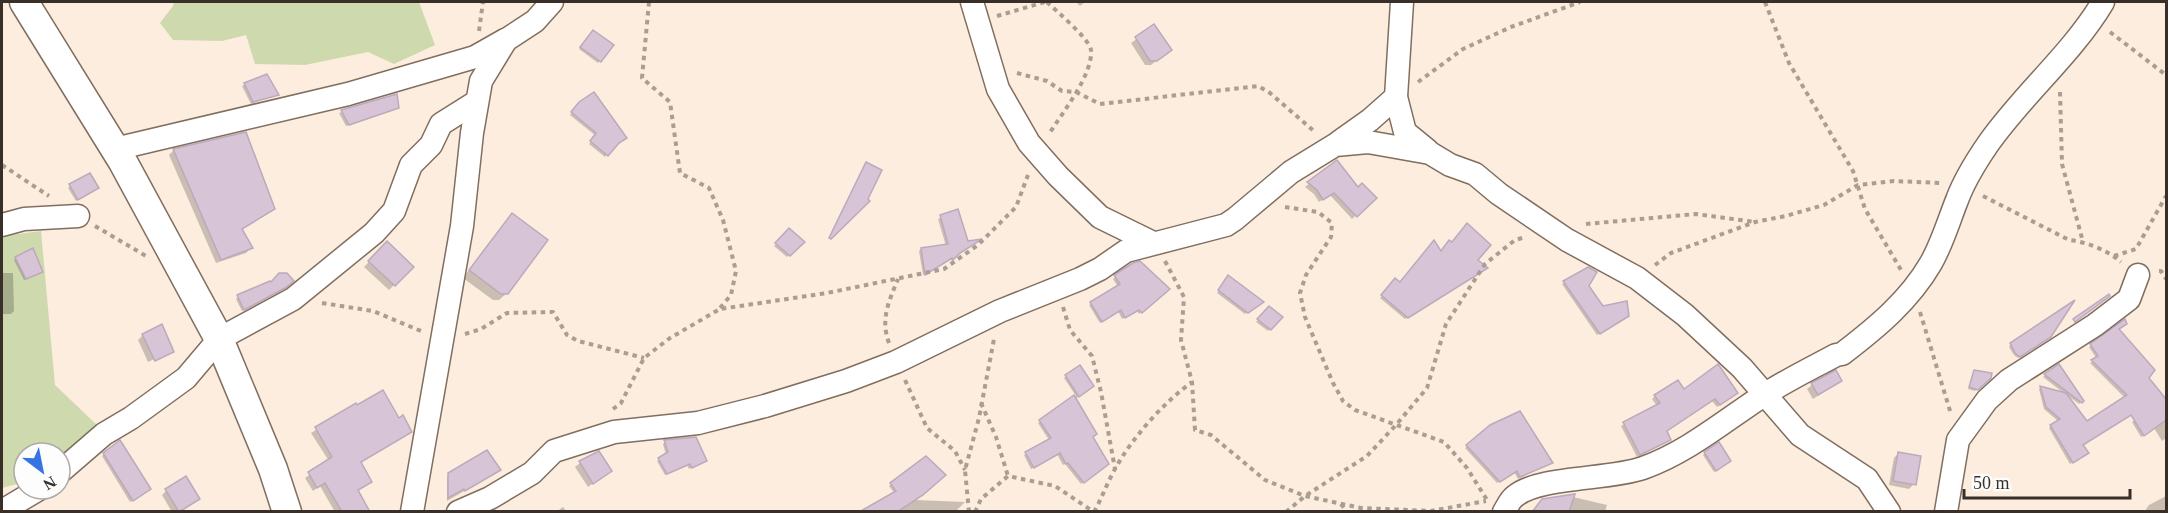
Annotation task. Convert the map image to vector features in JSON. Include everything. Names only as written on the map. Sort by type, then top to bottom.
[{"type":"street","points":[[24,2],[115,149],[219,339],[273,469],[287,512]]},
{"type":"street","points":[[115,149],[348,94],[475,57],[535,21],[552,2]]},
{"type":"street","points":[[972,2],[998,89],[1029,143],[1058,176],[1100,217],[1153,243]]},
{"type":"street","points":[[1402,2],[1396,97],[1405,132],[1430,153],[1450,165],[1475,174],[1499,194],[1567,240],[1637,278],[1685,315],[1742,368],[1800,435],[1867,478],[1889,512]]},
{"type":"street","points":[[1502,503],[1530,488],[1576,479],[1620,475],[1668,458],[1765,394],[1836,355],[1842,354],[1882,323],[1912,291],[1932,262],[1964,186],[1988,144],[2090,24],[2103,2]]},
{"type":"street","points":[[412,512],[462,226],[476,102],[481,81],[506,40]]},
{"type":"street","points":[[458,512],[490,498],[532,473],[554,451],[614,432],[698,423],[846,381],[896,362],[1000,311],[1100,269],[1126,251],[1226,225],[1291,172],[1370,120],[1396,97]]},
{"type":"street","points":[[72,462],[104,434],[131,418],[186,378],[219,339],[293,299],[374,233],[394,211],[411,165],[431,145],[441,124],[476,102]]},
{"type":"street","points":[[1335,145],[1368,142],[1430,153]]},
{"type":"street","points":[[2,225],[24,219],[78,216]]},
{"type":"street","points":[[1946,512],[1958,440],[1987,400],[2009,380],[2095,325],[2129,299],[2138,275]]},
{"type":"street","points":[[2,511],[19,501]]},
{"type":"path","points":[[649,2],[642,78],[670,102],[680,173],[709,188],[723,220],[736,271],[731,295],[720,309]]},
{"type":"path","points":[[611,410],[621,403],[644,358],[670,338],[720,309],[827,293],[944,269],[978,245],[1016,207],[1038,152],[1085,77],[1091,50],[1085,40],[1046,2],[979,23]]},
{"type":"path","points":[[1396,97],[1463,49],[1511,27],[1580,2]]},
{"type":"path","points":[[1766,2],[1789,63],[1854,171],[1865,209],[1912,291],[1946,395],[1958,440]]},
{"type":"path","points":[[2090,24],[2109,31],[2166,75]]},
{"type":"path","points":[[2060,59],[2062,164],[2083,242]]},
{"type":"path","points":[[990,64],[1047,81],[1062,91],[1076,92],[1101,104],[1258,87],[1270,93],[1313,131],[1335,145]]},
{"type":"path","points":[[1637,278],[1671,253],[1755,222],[1824,205],[1858,185],[1894,181],[1964,186],[2069,240],[2083,242],[2114,256],[2138,275],[2161,271],[2166,266]]},
{"type":"path","points":[[2114,256],[2136,249],[2166,196]]},
{"type":"path","points":[[1255,202],[1318,212],[1332,223],[1331,237],[1306,275],[1300,293],[1305,317],[1343,401],[1355,410],[1444,442],[1502,503]]},
{"type":"path","points":[[1286,512],[1305,496],[1367,456],[1396,425],[1427,388],[1446,324],[1485,264],[1515,240],[1550,229],[1696,214],[1755,222]]},
{"type":"path","points":[[1153,243],[1184,297],[1181,340],[1192,382],[1196,430],[1211,435],[1265,480],[1305,496],[1381,510],[1431,511],[1502,503]]},
{"type":"path","points":[[2161,271],[2166,279]]},
{"type":"path","points":[[1058,288],[1070,330],[1092,356],[1115,469]]},
{"type":"path","points":[[293,299],[373,311],[443,340],[481,329],[507,313],[553,312],[567,335],[578,341],[644,358]]},
{"type":"path","points":[[969,512],[965,470],[1000,311]]},
{"type":"path","points":[[1008,476],[1055,486],[1094,512],[1115,469],[1135,440],[1173,396],[1192,382]]},
{"type":"path","points":[[981,403],[996,437],[1008,476]]},
{"type":"path","points":[[975,512],[981,499],[1008,476]]},
{"type":"path","points":[[1341,504],[1347,512]]},
{"type":"green space","points":[[174,2],[419,2],[435,45],[394,64],[368,52],[305,65],[255,64],[246,35],[222,41],[173,40],[160,23]]},
{"type":"green space","points":[[41,231],[55,385],[98,426],[72,449],[72,441],[12,441],[12,485],[2,488],[2,236]]},
{"type":"building","points":[[1154,24],[1172,50],[1157,61],[1150,61],[1135,37]]},
{"type":"building","points":[[593,30],[614,45],[601,62],[580,47]]},
{"type":"building","points":[[267,74],[279,95],[253,102],[244,83]]},
{"type":"building","points":[[594,92],[627,138],[619,143],[608,156],[590,141],[596,133],[571,112],[579,102]]},
{"type":"building","points":[[397,94],[399,108],[349,125],[341,110]]},
{"type":"building","points":[[246,132],[275,209],[242,229],[253,248],[221,260],[173,149]]},
{"type":"building","points":[[1337,160],[1358,187],[1362,183],[1377,198],[1357,217],[1334,193],[1323,200],[1317,190],[1307,182]]},
{"type":"building","points":[[866,162],[882,170],[868,199],[870,201],[831,239],[829,238]]},
{"type":"building","points":[[90,173],[99,188],[78,200],[69,184]]},
{"type":"building","points":[[958,209],[968,241],[982,239],[953,260],[952,258],[925,275],[921,248],[948,244],[940,215]]},
{"type":"building","points":[[512,213],[548,240],[508,294],[501,294],[469,270]]},
{"type":"building","points":[[1467,223],[1491,245],[1478,260],[1488,268],[1408,318],[1381,295],[1395,278],[1400,282],[1434,240],[1441,251],[1449,240],[1452,242]]},
{"type":"building","points":[[789,228],[805,242],[790,256],[775,243]]},
{"type":"building","points":[[387,241],[414,267],[395,286],[368,261]]},
{"type":"building","points":[[33,248],[43,272],[26,279],[15,257]]},
{"type":"building","points":[[1140,261],[1170,289],[1142,313],[1139,310],[1125,318],[1121,310],[1102,322],[1090,302],[1120,284],[1114,275]]},
{"type":"building","points":[[1588,267],[1597,272],[1589,286],[1603,306],[1627,301],[1629,316],[1600,334],[1563,281]]},
{"type":"building","points":[[279,273],[287,273],[294,281],[244,310],[237,295],[271,282]]},
{"type":"building","points":[[1228,275],[1264,302],[1248,313],[1218,290]]},
{"type":"building","points":[[2109,294],[2110,296],[2075,322],[2073,319]]},
{"type":"building","points":[[2075,300],[2051,337],[2020,357],[2015,353],[2010,343]]},
{"type":"building","points":[[1269,306],[1283,317],[1271,330],[1257,319]]},
{"type":"building","points":[[2125,319],[2127,324],[2119,329],[2155,370],[2149,378],[2166,399],[2166,420],[2144,436],[2131,415],[2083,445],[2089,453],[2073,463],[2050,425],[2060,419],[2046,407],[2040,386],[2066,393],[2087,421],[2127,395],[2091,360],[2098,356],[2090,344]]},
{"type":"building","points":[[162,324],[174,352],[155,361],[142,334]]},
{"type":"building","points":[[1718,364],[1738,393],[1720,405],[1715,399],[1667,431],[1671,440],[1640,455],[1623,422],[1660,403],[1654,395],[1678,380],[1684,389]]},
{"type":"building","points":[[2059,364],[2084,401],[2082,403],[2044,374]]},
{"type":"building","points":[[1080,365],[1094,386],[1079,397],[1065,375]]},
{"type":"building","points":[[1836,370],[1842,381],[1818,395],[1811,383]]},
{"type":"building","points":[[1974,370],[1992,373],[1991,378],[1978,390],[1969,387]]},
{"type":"building","points":[[383,390],[399,418],[403,415],[412,432],[361,462],[372,482],[358,490],[370,512],[342,512],[325,483],[317,488],[308,472],[332,457],[315,427]]},
{"type":"building","points":[[1074,395],[1097,434],[1093,437],[1109,464],[1084,483],[1068,463],[1066,464],[1060,453],[1034,468],[1025,452],[1051,438],[1039,420]]},
{"type":"building","points":[[1520,411],[1553,463],[1520,477],[1517,471],[1500,482],[1466,445],[1490,425]]},
{"type":"building","points":[[696,437],[707,461],[692,468],[690,464],[667,474],[658,458],[668,452],[664,440]]},
{"type":"building","points":[[120,440],[151,489],[133,501],[103,453]]},
{"type":"building","points":[[1719,442],[1731,461],[1716,471],[1704,452]]},
{"type":"building","points":[[487,450],[501,470],[448,498],[448,473]]},
{"type":"building","points":[[599,451],[612,471],[593,484],[579,461]]},
{"type":"building","points":[[1898,452],[1921,456],[1916,485],[1893,481]]},
{"type":"building","points":[[926,456],[946,475],[923,495],[897,512],[859,512],[896,491],[890,483]]},
{"type":"building","points":[[186,476],[200,499],[179,512],[165,489]]},
{"type":"building","points":[[1575,494],[1569,512],[1532,512],[1542,499]]}]
